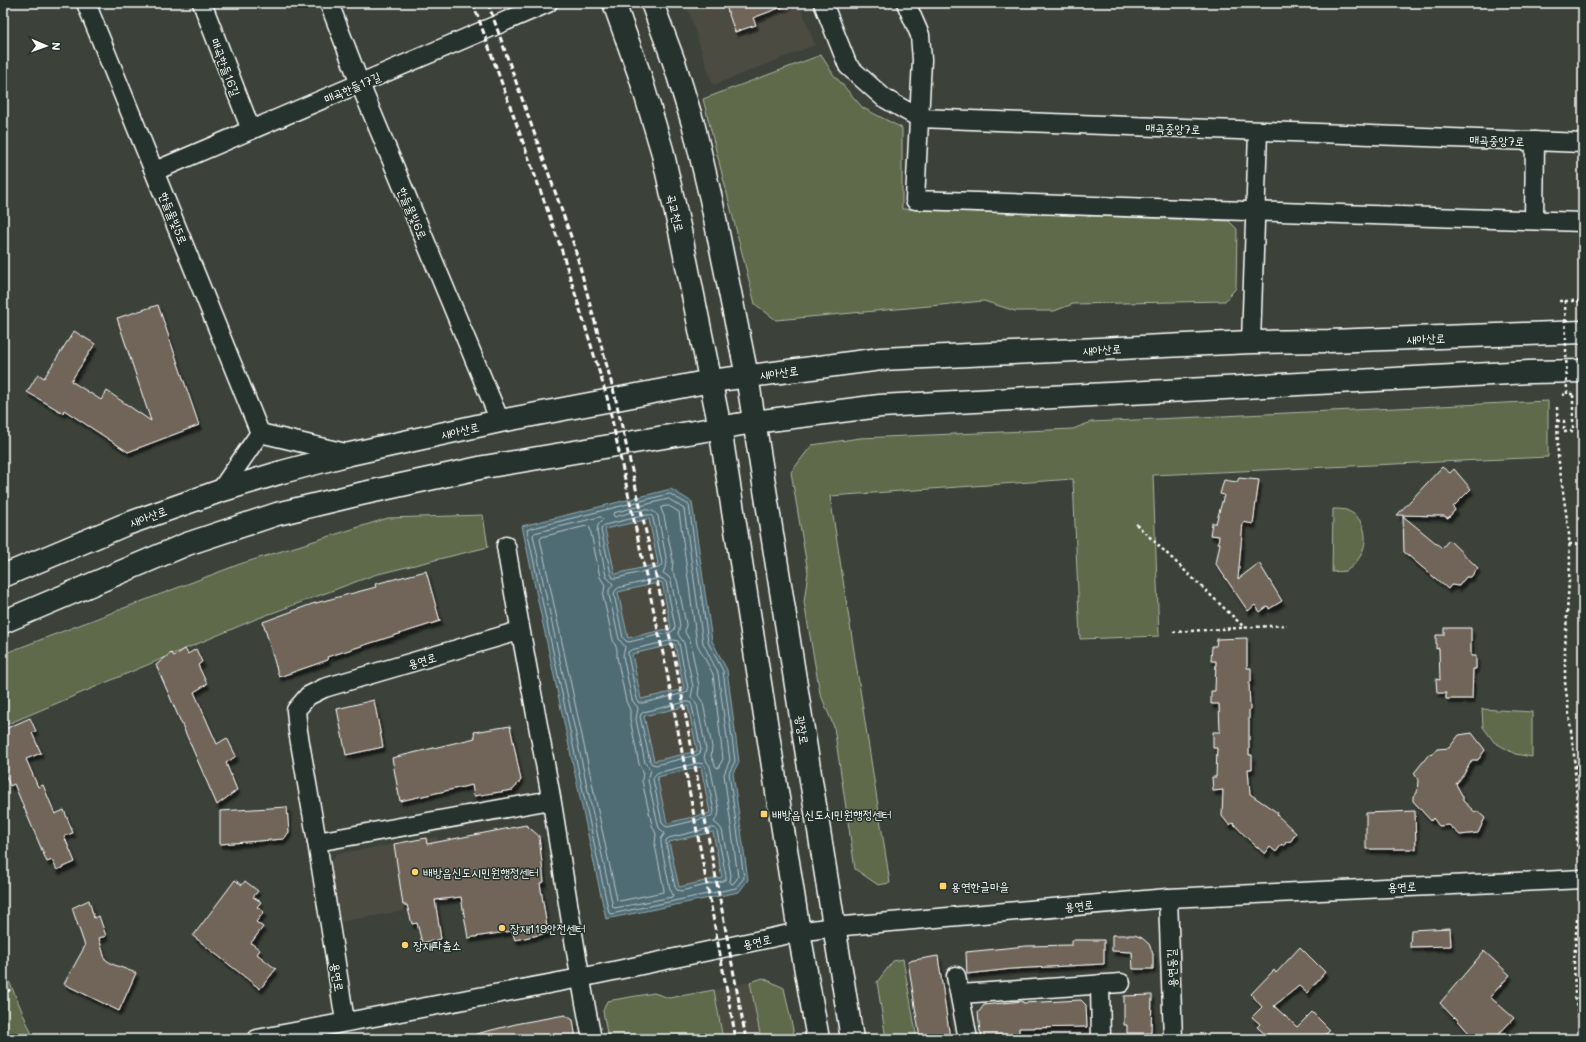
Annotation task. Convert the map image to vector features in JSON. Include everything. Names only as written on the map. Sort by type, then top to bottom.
[{"type":"main road","name":"곡교천로","points":[[614,3],[640,76],[662,150],[720,428]]},
{"type":"main road","points":[[652,3],[674,62],[694,127],[711,199],[747,376],[754,422]]},
{"type":"main road","name":"새아산로","points":[[3,576],[124,525],[220,491],[282,472],[350,454],[500,421],[711,381],[881,359],[1251,342],[1329,341],[1583,332]]},
{"type":"main road","points":[[3,622],[187,544],[277,514],[484,467],[754,422],[880,406],[1529,372],[1583,371]]},
{"type":"main road","name":"광장로","points":[[754,422],[852,1039]]},
{"type":"main road","points":[[720,428],[799,932],[818,1039]]},
{"type":"street","name":"한들물빛5로","points":[[86,3],[260,433]]},
{"type":"street","name":"매곡한들16길","points":[[202,3],[251,130]]},
{"type":"street","name":"한들물빛6로","points":[[329,3],[360,84],[500,421]]},
{"type":"street","name":"매곡한들17길","points":[[155,171],[548,3]]},
{"type":"street","name":"매곡중앙7로","points":[[823,3],[848,66],[884,98],[919,118],[1258,132],[1583,143]]},
{"type":"street","points":[[906,3],[920,35],[922,60],[915,200],[1583,222]]},
{"type":"street","points":[[1251,342],[1258,132]]},
{"type":"street","points":[[1534,220],[1535,141]]},
{"type":"street","points":[[220,491],[260,433],[350,454]]},
{"type":"street","points":[[506,546],[551,800],[580,978],[592,1039]]},
{"type":"street","name":"용연로","points":[[345,1022],[298,731],[296,710],[308,696],[324,688],[520,631]]},
{"type":"street","points":[[317,842],[551,800]]},
{"type":"street","name":"용연로","points":[[268,1038],[580,978],[834,926],[1168,898],[1583,879]]},
{"type":"street","name":"용연동길","points":[[1168,898],[1173,1039]]},
{"type":"street","points":[[956,976],[968,1039]]},
{"type":"street","points":[[960,994],[1121,983]]},
{"type":"street","points":[[1100,984],[1101,1039]]},
{"type":"path","points":[[1559,301],[1583,301]]},
{"type":"path","points":[[1565,301],[1567,394]]},
{"type":"path","points":[[1557,421],[1564,421],[1564,432],[1573,431],[1573,394],[1562,395]]},
{"type":"path","points":[[1557,407],[1558,456],[1570,563],[1565,648],[1565,682],[1575,766],[1577,848],[1583,848]]},
{"type":"path","points":[[1136,524],[1245,628]]},
{"type":"path","points":[[1569,544],[1583,544]]},
{"type":"path","points":[[1173,632],[1287,625]]},
{"type":"path","points":[[1575,766],[1583,766]]},
{"type":"path","points":[[1577,919],[1574,961],[1575,995],[1582,1039]]},
{"type":"path","points":[[3,995],[11,989]]},
{"type":"path","points":[[3,1035],[6,1039]]},
{"type":"shaded area","points":[[686,3],[799,3],[815,45],[713,85]]},
{"type":"shaded area","points":[[649,518],[658,564],[615,574],[605,529]]},
{"type":"shaded area","points":[[662,582],[671,628],[628,638],[618,592]]},
{"type":"shaded area","points":[[675,644],[685,689],[641,699],[632,654]]},
{"type":"shaded area","points":[[688,706],[697,751],[654,761],[644,716]]},
{"type":"shaded area","points":[[701,767],[710,813],[667,823],[657,777]]},
{"type":"shaded area","points":[[713,832],[722,877],[679,887],[669,842]]},
{"type":"shaded area","points":[[437,837],[448,903],[338,922],[329,867],[336,854]]},
{"type":"shaded area","points":[[750,982],[761,1039],[724,1039],[714,990]]},
{"type":"green space","points":[[821,55],[833,74],[863,108],[902,128],[902,209],[1229,221],[1237,229],[1236,288],[1225,301],[1073,304],[1054,311],[1015,311],[984,301],[776,320],[755,304],[703,99]]},
{"type":"green space","points":[[1548,401],[1548,457],[1153,475],[1159,636],[1080,639],[1073,479],[830,496],[890,883],[878,885],[855,869],[834,727],[820,693],[804,602],[808,572],[791,472],[812,445],[860,438],[1073,429],[1091,422]]},
{"type":"green space","points":[[1333,509],[1346,510],[1359,519],[1365,532],[1365,540],[1361,555],[1353,566],[1348,570],[1332,572]]},
{"type":"green space","points":[[483,515],[488,547],[374,575],[256,619],[3,726],[3,654],[240,564],[388,518]]},
{"type":"green space","points":[[1482,709],[1532,712],[1532,757],[1515,754],[1494,742],[1483,727]]},
{"type":"green space","points":[[903,959],[917,1039],[886,1039],[877,982],[893,961]]},
{"type":"green space","points":[[6,974],[34,1039],[3,1039],[3,975]]},
{"type":"green space","points":[[763,978],[784,988],[795,1039],[761,1039],[750,982]]},
{"type":"green space","points":[[714,990],[723,1039],[608,1039],[603,1011],[607,1001],[654,993],[669,998]]},
{"type":"water","points":[[671,489],[692,502],[712,641],[727,670],[739,762],[733,773],[748,880],[739,892],[606,919],[522,526]],"holes":[[[649,519],[658,564],[615,574],[605,529]],[[662,582],[671,628],[628,638],[618,592]],[[675,644],[684,689],[641,699],[632,654]],[[688,706],[697,751],[654,761],[644,716]],[[701,767],[710,813],[667,823],[657,777]],[[713,832],[722,877],[679,887],[669,842]]]},
{"type":"building","points":[[725,3],[790,4],[753,18],[756,25],[735,32]]},
{"type":"building","points":[[158,305],[199,425],[128,452],[64,410],[63,413],[27,392],[38,374],[44,378],[74,331],[95,344],[71,381],[101,400],[107,391],[151,421],[117,318]]},
{"type":"building","points":[[1442,467],[1450,473],[1454,469],[1471,489],[1453,507],[1455,510],[1448,518],[1444,516],[1397,515]]},
{"type":"building","points":[[1239,478],[1259,480],[1253,524],[1243,522],[1238,579],[1259,563],[1282,601],[1269,609],[1268,606],[1260,612],[1255,605],[1248,611],[1216,564],[1220,543],[1218,543],[1219,536],[1210,535],[1212,523],[1216,523],[1224,495],[1220,494],[1224,480],[1237,482]]},
{"type":"building","points":[[1403,516],[1442,548],[1449,540],[1478,568],[1471,577],[1466,577],[1459,586],[1451,585],[1448,589],[1404,552]]},
{"type":"building","points":[[426,571],[440,621],[327,657],[328,660],[279,677],[263,622],[312,604],[376,587],[375,584]]},
{"type":"building","points":[[1444,628],[1471,628],[1471,656],[1476,656],[1476,669],[1473,669],[1472,699],[1446,699],[1446,693],[1437,693],[1436,679],[1440,680],[1439,648],[1436,649],[1436,635],[1444,635]]},
{"type":"building","points":[[1247,638],[1247,668],[1251,668],[1251,682],[1249,682],[1249,755],[1252,755],[1252,769],[1248,769],[1250,794],[1278,813],[1277,815],[1296,833],[1291,841],[1286,842],[1284,846],[1282,844],[1276,852],[1270,847],[1265,854],[1233,823],[1229,825],[1222,816],[1223,790],[1213,791],[1212,777],[1216,777],[1217,748],[1213,748],[1213,732],[1220,732],[1219,704],[1211,704],[1211,691],[1215,691],[1216,661],[1211,661],[1212,646],[1216,646],[1217,639]]},
{"type":"building","points":[[185,649],[188,654],[196,649],[202,662],[198,665],[207,684],[194,692],[217,744],[227,738],[236,756],[226,763],[237,790],[217,805],[156,665],[171,653],[174,656]]},
{"type":"building","points":[[374,700],[383,747],[346,755],[337,709]]},
{"type":"building","points":[[30,718],[36,731],[32,733],[41,753],[26,759],[38,787],[43,785],[55,814],[64,810],[73,833],[64,836],[75,862],[57,870],[52,860],[47,862],[14,784],[10,786],[3,770],[3,730]]},
{"type":"building","points":[[510,726],[521,780],[513,790],[474,796],[472,785],[400,801],[392,758],[475,738],[474,732]]},
{"type":"building","points":[[1472,733],[1485,750],[1478,760],[1472,760],[1456,784],[1463,797],[1463,801],[1475,812],[1477,811],[1485,818],[1478,833],[1460,835],[1449,825],[1439,826],[1433,818],[1431,821],[1413,801],[1413,796],[1417,793],[1418,780],[1414,773],[1430,753],[1432,755],[1437,749],[1449,748],[1459,735]]},
{"type":"building","points":[[287,807],[289,832],[284,839],[220,844],[220,811]]},
{"type":"building","points":[[1415,811],[1416,849],[1366,849],[1366,813]]},
{"type":"building","points":[[526,825],[539,836],[544,882],[540,883],[548,933],[515,940],[512,931],[468,938],[461,897],[435,900],[441,939],[422,943],[417,923],[412,924],[407,905],[403,905],[394,844],[426,838],[427,844]]},
{"type":"building","points":[[235,880],[242,885],[245,881],[258,891],[253,897],[261,902],[257,907],[264,912],[256,922],[263,927],[251,943],[260,950],[257,954],[276,969],[260,989],[193,936]]},
{"type":"building","points":[[89,900],[94,918],[99,916],[106,936],[99,938],[105,959],[112,964],[136,973],[119,1011],[64,984],[85,946],[72,908]]},
{"type":"building","points":[[1450,928],[1451,946],[1410,947],[1411,930]]},
{"type":"building","points":[[1112,935],[1135,935],[1142,938],[1149,944],[1153,954],[1153,969],[1133,969],[1132,952],[1112,951]]},
{"type":"building","points":[[1072,940],[1104,940],[1104,964],[1012,969],[967,974],[966,952],[1026,946],[1072,945]]},
{"type":"building","points":[[1300,947],[1325,972],[1307,993],[1299,986],[1274,1006],[1297,1027],[1312,1012],[1330,1030],[1322,1039],[1275,1039],[1270,1034],[1267,1036],[1257,1027],[1260,1024],[1252,1017],[1262,1007],[1251,994],[1274,970],[1276,973]]},
{"type":"building","points":[[1484,951],[1510,975],[1490,997],[1514,1018],[1494,1039],[1474,1039],[1455,1017],[1454,1018],[1440,1003]]},
{"type":"building","points":[[938,956],[950,1038],[920,1039],[908,961]]},
{"type":"building","points":[[1152,995],[1151,1033],[1127,1033],[1127,1025],[1124,1025],[1124,996]]},
{"type":"building","points":[[1081,1000],[1086,1005],[1087,1027],[1019,1028],[1019,1039],[982,1039],[978,1013],[984,1005],[1022,1001],[1023,1003]]},
{"type":"building","points":[[565,1015],[573,1020],[576,1039],[477,1039],[476,1034],[520,1023]]},
{"type":"railway","points":[[473,3],[561,248],[607,397],[666,667],[736,1039]]},
{"type":"railway","points":[[488,3],[574,245],[615,396],[676,664],[746,1039]]},
{"type":"place","name":"배방읍 신도시민원행정센터","points":[[764,814]]},
{"type":"place","name":"배방읍신도시민원행정센터","points":[[415,872]]},
{"type":"place","name":"용연한글마을","points":[[943,886]]},
{"type":"place","name":"장재119안전센터","points":[[502,928]]},
{"type":"place","name":"장재파출소","points":[[405,945]]}]
